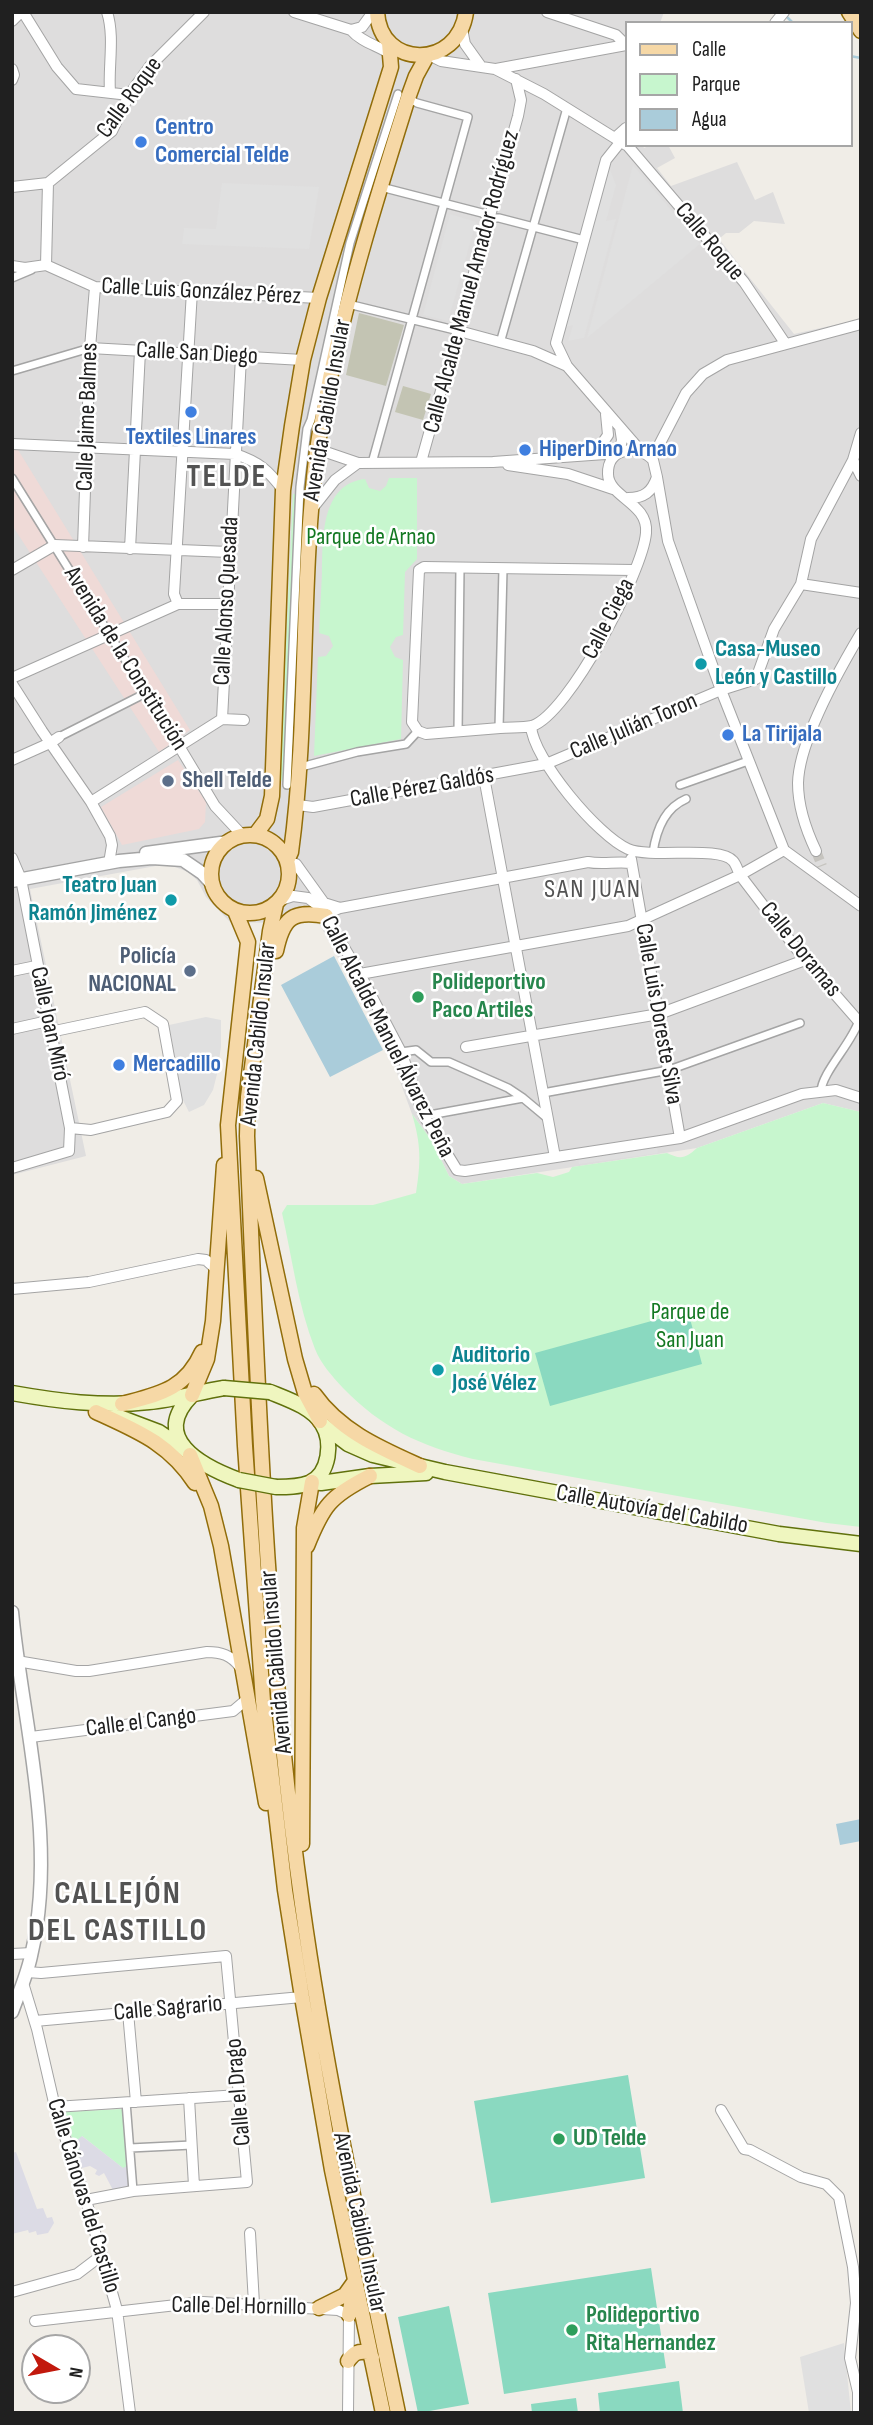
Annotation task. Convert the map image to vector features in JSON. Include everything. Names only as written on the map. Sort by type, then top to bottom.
[{"type":"main road","points":[[375,12],[391,49],[413,55],[428,55],[448,47],[465,17]]},
{"type":"main road","name":"Avenida Cabildo Insular","points":[[249,836],[267,819],[272,796],[283,490],[303,359],[319,298],[391,67],[391,49]]},
{"type":"main road","name":"Avenida Cabildo Insular","points":[[287,862],[298,805],[301,767],[310,513],[317,449],[346,304],[403,96],[428,55]]},
{"type":"main road","points":[[249,836],[275,844],[287,862],[288,884],[277,903],[257,914],[235,911],[225,905],[212,884],[213,860],[228,842],[249,836]]},
{"type":"main road","name":"Avenida Cabildo Insular","points":[[277,903],[270,931],[248,1097],[247,1136],[260,1444],[278,1702],[301,1901],[347,2167],[398,2413]]},
{"type":"main road","name":"Avenida Cabildo Insular","points":[[235,911],[248,942],[228,1125],[245,1446],[263,1701],[285,1890],[302,1997],[332,2171],[383,2413]]},
{"type":"main road","points":[[262,992],[279,934],[288,919],[305,913],[326,918]]},
{"type":"main road","points":[[228,1125],[207,1359],[192,1395],[178,1411],[175,1422],[178,1437],[189,1453],[211,1506],[221,1546],[246,1700],[285,1890]]},
{"type":"main road","points":[[17,1394],[121,1416],[159,1432],[210,1469],[239,1480],[289,1487],[312,1482],[323,1471],[328,1446],[299,1373],[247,1136]]},
{"type":"main road","points":[[122,1404],[174,1387],[196,1366],[210,1335]]},
{"type":"main road","points":[[299,1373],[324,1408],[348,1428],[375,1446],[420,1466]]},
{"type":"main road","points":[[58,1401],[122,1404],[224,1388],[270,1392],[301,1406],[321,1423]]},
{"type":"main road","points":[[96,1412],[156,1440],[187,1471],[211,1506]]},
{"type":"main road","name":"Calle Autovía del Cabildo","points":[[321,1423],[348,1444],[373,1455],[445,1472],[779,1534],[861,1544]]},
{"type":"main road","name":"Calle Autovía del Cabildo","points":[[312,1482],[445,1472]]},
{"type":"main road","points":[[305,1551],[319,1516],[332,1499],[347,1487],[370,1476]]},
{"type":"main road","points":[[301,1901],[304,1528],[312,1482]]},
{"type":"main road","points":[[319,2308],[345,2295],[355,2281]]},
{"type":"main road","points":[[349,2315],[355,2281]]},
{"type":"main road","points":[[348,2361],[361,2351],[368,2352],[372,2358]]},
{"type":"street","points":[[12,21],[22,12],[57,67],[76,89],[129,95]]},
{"type":"street","points":[[107,12],[110,32],[110,92]]},
{"type":"street","name":"Calle Roque","points":[[48,183],[112,131],[129,95],[150,66],[204,12]]},
{"type":"street","points":[[297,14],[351,30],[362,27],[375,12]]},
{"type":"street","points":[[547,12],[616,35],[624,43]]},
{"type":"street","points":[[465,17],[466,44],[481,65]]},
{"type":"street","points":[[351,30],[356,37],[391,49]]},
{"type":"street","points":[[495,69],[624,45]]},
{"type":"street","name":"Calle Roque","points":[[428,55],[441,61],[495,69],[623,140]]},
{"type":"street","points":[[516,79],[524,63]]},
{"type":"street","points":[[12,69],[12,80]]},
{"type":"street","name":"Calle Alcalde Manuel Amador Rodríguez","points":[[421,462],[490,218],[520,100],[516,79]]},
{"type":"street","name":"Calle Alcalde Manuel Amador Rodríguez","points":[[520,100],[530,93],[544,94]]},
{"type":"street","points":[[287,785],[300,486],[307,429],[350,243],[403,96],[417,103],[467,117],[372,463]]},
{"type":"street","points":[[500,343],[567,108]]},
{"type":"street","points":[[533,351],[546,351],[556,343],[606,160],[606,131]]},
{"type":"street","points":[[606,160],[623,140]]},
{"type":"street","name":"Calle Roque","points":[[629,147],[744,282],[785,343]]},
{"type":"street","points":[[12,187],[48,183],[46,265]]},
{"type":"street","points":[[380,187],[482,213],[490,218],[584,240]]},
{"type":"street","points":[[12,266],[24,268],[46,265]]},
{"type":"street","points":[[12,278],[46,265]]},
{"type":"street","name":"Calle Luis González Pérez","points":[[46,265],[95,288],[319,298]]},
{"type":"street","name":"Calle Jaime Balmes","points":[[83,547],[90,348],[95,288]]},
{"type":"street","points":[[178,604],[174,594],[192,291]]},
{"type":"street","points":[[346,304],[533,351],[567,366]]},
{"type":"street","points":[[317,449],[358,463],[372,463],[493,462],[619,453],[628,449],[657,449],[685,393],[704,373],[727,360],[861,324]]},
{"type":"street","points":[[556,343],[567,366],[653,460],[666,532],[748,761],[785,850],[861,906]]},
{"type":"street","points":[[12,371],[90,348]]},
{"type":"street","name":"Calle San Diego","points":[[90,348],[303,359]]},
{"type":"street","points":[[130,549],[140,351]]},
{"type":"street","name":"Calle Alonso Quesada","points":[[222,719],[241,357]]},
{"type":"street","points":[[595,454],[608,435],[606,410]]},
{"type":"street","points":[[613,489],[608,474],[609,466],[619,453],[622,440],[620,426]]},
{"type":"street","points":[[861,433],[853,460],[811,539],[801,584],[861,593]]},
{"type":"street","points":[[12,444],[235,454],[253,460],[268,470],[283,490]]},
{"type":"street","points":[[853,460],[861,476]]},
{"type":"street","points":[[493,462],[568,474],[613,489],[628,498],[644,519],[646,531],[666,532]]},
{"type":"street","points":[[310,513],[335,480],[358,463]]},
{"type":"street","points":[[628,498],[643,496],[649,492],[657,477]]},
{"type":"street","name":"Avenida de la Constitución","points":[[12,478],[215,806],[249,836]]},
{"type":"street","name":"Calle Ciega","points":[[531,726],[550,713],[598,648],[628,586],[646,531]]},
{"type":"street","points":[[12,570],[55,545],[229,552]]},
{"type":"street","points":[[628,849],[586,816],[546,764],[531,734],[531,726],[426,734],[418,731],[412,722],[419,570],[424,567],[634,570]]},
{"type":"street","points":[[458,732],[460,568]]},
{"type":"street","points":[[499,728],[503,569]]},
{"type":"street","name":"Calle Julián Toron","points":[[546,764],[756,678],[774,629],[801,584]]},
{"type":"street","points":[[12,678],[178,604],[227,604]]},
{"type":"street","points":[[816,852],[800,807],[798,781],[810,731],[837,674],[861,633]]},
{"type":"street","points":[[12,684],[55,740],[110,835],[114,862]]},
{"type":"street","points":[[12,760],[146,693]]},
{"type":"street","points":[[91,802],[222,719],[244,720]]},
{"type":"street","points":[[301,767],[357,752],[406,744],[418,731]]},
{"type":"street","points":[[680,785],[748,761]]},
{"type":"street","name":"Calle Pérez Galdós","points":[[298,805],[313,807],[546,764]]},
{"type":"street","points":[[484,777],[555,1157],[680,1138],[802,1094],[836,1090],[861,1098]]},
{"type":"street","points":[[653,853],[662,820],[678,803],[686,799]]},
{"type":"street","points":[[114,862],[151,851],[228,842]]},
{"type":"street","name":"Calle Doramas","points":[[628,849],[653,853],[724,855],[733,860],[740,875],[805,960],[860,1021]]},
{"type":"street","name":"Calle Luis Doreste Silva","points":[[628,849],[680,1138]]},
{"type":"street","points":[[360,974],[628,926],[740,875],[785,850]]},
{"type":"street","name":"Calle Joan Miró","points":[[12,858],[70,1128]]},
{"type":"street","points":[[16,880],[114,862],[152,858],[183,860],[212,884]]},
{"type":"street","name":"Calle Alcalde Manuel Álvarez Peña","points":[[287,862],[296,864],[324,902],[340,908]]},
{"type":"street","points":[[326,918],[340,908],[588,862],[631,863]]},
{"type":"street","points":[[822,866],[823,878]]},
{"type":"street","name":"Calle Alcalde Manuel Álvarez Peña","points":[[277,903],[293,896],[308,898],[320,906],[401,1052],[424,1116],[457,1170],[555,1157]]},
{"type":"street","points":[[466,1047],[659,1014],[805,960]]},
{"type":"street","points":[[12,971],[36,966]]},
{"type":"street","points":[[12,1168],[69,1151],[70,1128],[91,1130],[167,1112],[177,1101],[163,1024],[145,1012],[50,1032]]},
{"type":"street","points":[[12,1029],[48,1021]]},
{"type":"street","points":[[821,1092],[821,1083],[860,1021]]},
{"type":"street","points":[[542,1093],[669,1070],[800,1023]]},
{"type":"street","points":[[401,1052],[416,1050],[430,1062],[449,1062],[508,1088],[548,1119]]},
{"type":"street","points":[[424,1116],[523,1098]]},
{"type":"street","points":[[12,1289],[89,1282],[198,1259],[206,1260],[216,1269]]},
{"type":"street","points":[[12,1612],[36,1782],[41,1888],[32,1953],[12,2011]]},
{"type":"street","points":[[18,1661],[89,1671],[220,1652],[234,1659],[242,1670]]},
{"type":"street","name":"Calle el Cango","points":[[31,1737],[233,1711],[246,1700]]},
{"type":"street","points":[[12,1954],[32,1953]]},
{"type":"street","name":"Calle el Drago","points":[[25,1977],[41,1973],[226,1956],[247,2182],[194,2186]]},
{"type":"street","name":"Calle Cánovas del Castillo","points":[[25,1977],[55,2107],[86,2200],[117,2311],[130,2413]]},
{"type":"street","name":"Calle Sagrario","points":[[35,2021],[302,1997]]},
{"type":"street","points":[[128,2012],[133,2190]]},
{"type":"street","points":[[55,2107],[239,2095]]},
{"type":"street","points":[[86,2200],[133,2190],[194,2186],[189,2098]]},
{"type":"street","points":[[721,2110],[744,2149],[802,2177],[826,2184],[839,2197],[855,2291],[850,2358],[859,2392],[858,2413]]},
{"type":"street","points":[[130,2148],[192,2145]]},
{"type":"street","points":[[250,2233],[254,2304]]},
{"type":"street","points":[[12,2292],[77,2274],[102,2255]]},
{"type":"street","name":"Calle Del Hornillo","points":[[34,2321],[178,2303],[319,2308],[338,2310],[349,2315]]},
{"type":"street","points":[[348,2413],[349,2315]]},
{"type":"shaded area","points":[[12,12],[664,12],[661,21],[624,21],[624,147],[669,147],[675,158],[657,168],[671,186],[737,162],[755,200],[773,192],[785,224],[754,221],[739,233],[726,233],[719,239],[794,334],[861,319],[861,1112],[823,1103],[697,1148],[462,1184],[449,1176],[432,1141],[412,1114],[388,1049],[320,925],[314,921],[230,922],[206,897],[197,880],[188,872],[161,865],[30,889],[86,1156],[12,1175]]},
{"type":"shaded area","points":[[633,165],[700,244],[587,338]]},
{"type":"shaded area","points":[[610,169],[616,185],[606,221],[616,219],[584,338],[568,341],[573,325],[558,329],[601,178]]},
{"type":"shaded area","points":[[222,183],[319,187],[309,249],[182,244],[184,228],[216,229]]},
{"type":"shaded area","points":[[450,214],[476,222],[448,321],[423,315]]},
{"type":"shaded area","points":[[359,313],[404,325],[386,386],[346,375]]},
{"type":"shaded area","points":[[403,386],[431,394],[423,420],[395,412]]},
{"type":"shaded area","points":[[12,440],[190,730],[159,752],[12,525]]},
{"type":"shaded area","name":"Shell Telde","points":[[178,760],[206,802],[205,822],[199,829],[122,845],[101,807]]},
{"type":"shaded area","points":[[206,1017],[221,1020],[217,1074],[213,1090],[204,1105],[189,1112],[182,1098],[169,1025]]},
{"type":"shaded area","points":[[657,1145],[658,1153],[579,1164],[578,1157]]},
{"type":"shaded area","points":[[82,2136],[123,2168],[127,2166],[129,2190],[114,2192],[104,2173],[99,2176],[95,2174],[97,2170],[90,2166],[82,2168],[77,2140]]},
{"type":"shaded area","points":[[16,2152],[37,2209],[43,2208],[47,2218],[52,2217],[54,2223],[48,2233],[37,2235],[36,2231],[29,2233],[28,2230],[12,2234],[12,2153]]},
{"type":"shaded area","points":[[844,2343],[851,2413],[809,2413],[800,2357]]},
{"type":"green space","name":"Parque de Arnao","points":[[389,478],[417,478],[417,559],[405,572],[403,635],[396,637],[390,647],[395,657],[403,660],[401,739],[314,756],[318,657],[326,656],[333,646],[329,636],[319,633],[327,516],[339,491],[350,483],[365,479],[369,488],[380,491]]},
{"type":"green space","points":[[293,494],[307,494],[296,779],[280,781]]},
{"type":"green space","name":"Parque de San Juan","points":[[823,1103],[861,1112],[861,1527],[454,1454],[387,1425],[343,1388],[317,1354],[300,1299],[282,1213],[287,1205],[373,1205],[416,1193],[419,1153],[412,1114],[432,1141],[449,1176],[462,1184],[537,1173],[553,1177],[569,1172],[572,1167],[667,1153],[683,1157],[697,1148]]},
{"type":"green space","points":[[688,1311],[702,1364],[550,1406],[535,1353]]},
{"type":"green space","name":"UD Telde","points":[[628,2075],[645,2178],[491,2203],[474,2101]]},
{"type":"green space","points":[[121,2109],[124,2112],[127,2166],[124,2169],[82,2136],[79,2158],[65,2112]]},
{"type":"green space","points":[[651,2268],[666,2368],[504,2394],[488,2293]]},
{"type":"green space","points":[[449,2306],[469,2404],[418,2413],[398,2317]]},
{"type":"green space","points":[[679,2381],[683,2413],[600,2413],[598,2393]]},
{"type":"green space","points":[[576,2398],[578,2413],[532,2413],[531,2404]]},
{"type":"water","points":[[334,956],[383,1050],[330,1077],[281,985]]},
{"type":"water","points":[[861,1819],[861,1841],[840,1845],[836,1824]]},
{"type":"waterway","points":[[785,15],[791,21]]},
{"type":"waterway","points":[[852,56],[861,58]]},
{"type":"tunnel","points":[[816,851],[822,866]]},
{"type":"place","name":"Centro Comercial Telde","points":[[141,142]]},
{"type":"place","name":"Textiles Linares","points":[[191,412]]},
{"type":"place","name":"HiperDino Arnao","points":[[525,450]]},
{"type":"place","name":"Casa-Museo León y Castillo","points":[[701,664]]},
{"type":"place","name":"La Tirijala","points":[[728,735]]},
{"type":"place","name":"Shell Telde","points":[[168,781]]},
{"type":"place","name":"Teatro Juan Ramón Jiménez","points":[[171,900]]},
{"type":"place","name":"Policía NACIONAL","points":[[190,971]]},
{"type":"place","name":"Polideportivo Paco Artiles","points":[[418,997]]},
{"type":"place","name":"Mercadillo","points":[[119,1065]]},
{"type":"place","name":"Auditorio José Vélez","points":[[438,1370]]},
{"type":"place","name":"UD Telde","points":[[559,2139]]},
{"type":"place","name":"Polideportivo Rita Hernandez","points":[[572,2330]]},
{"type":"district","name":"TELDE","points":[[227,478]]},
{"type":"district","name":"SAN JUAN","points":[[593,890]]},
{"type":"district","name":"CALLEJÓN DEL CASTILLO","points":[[118,1914]]}]
